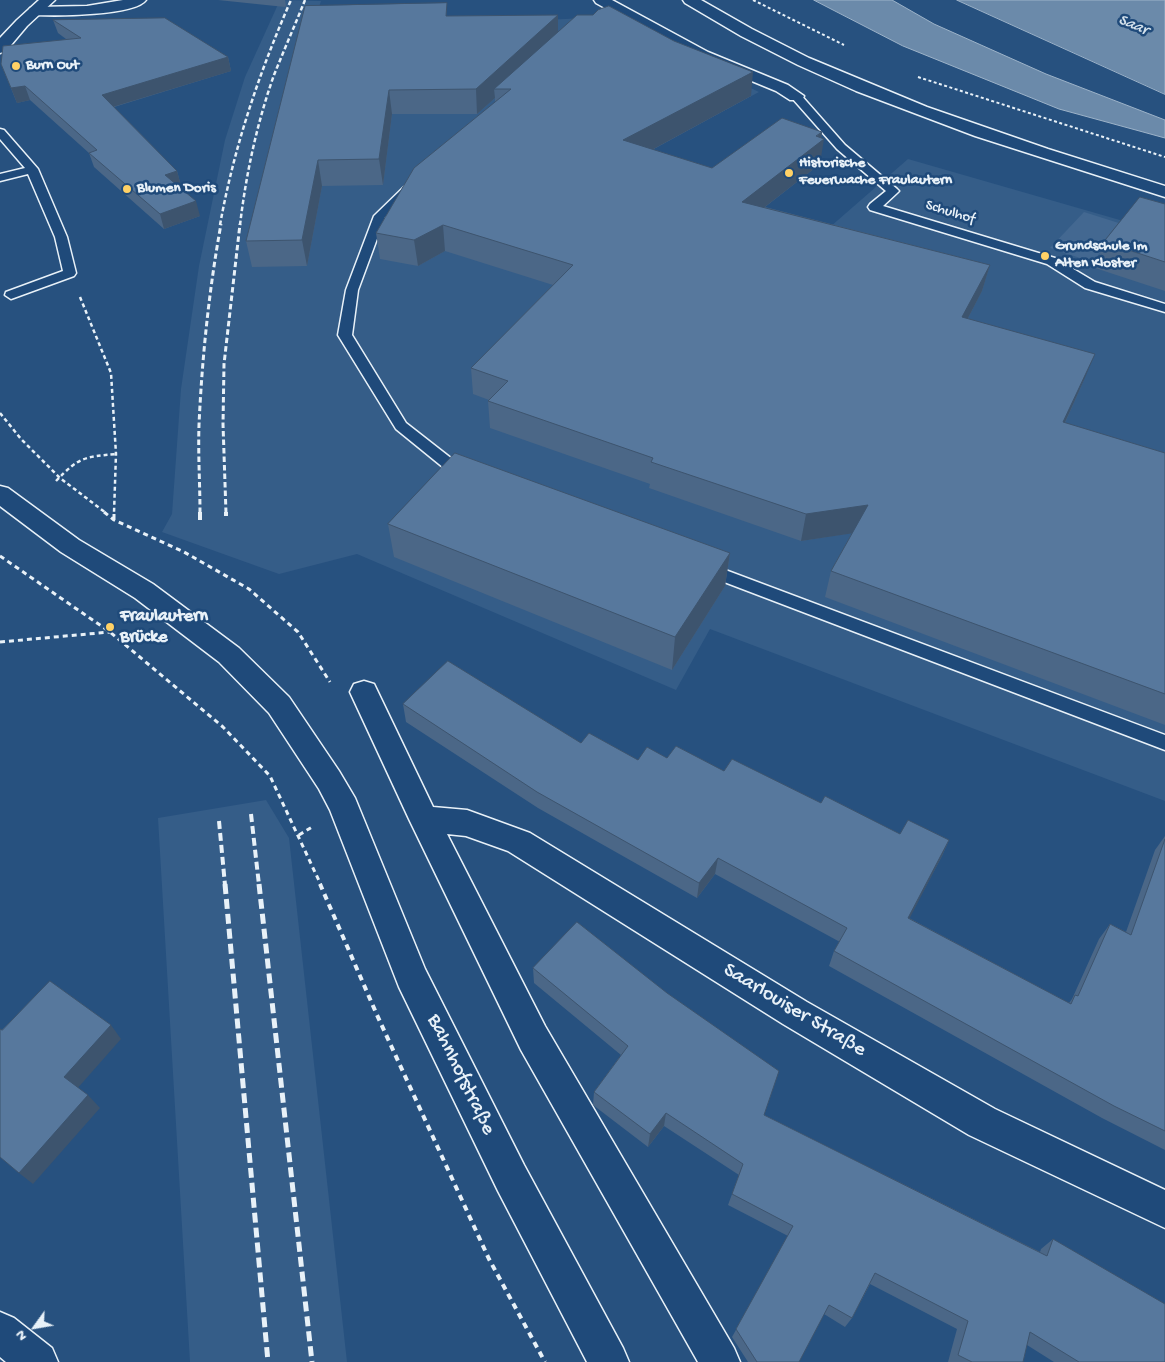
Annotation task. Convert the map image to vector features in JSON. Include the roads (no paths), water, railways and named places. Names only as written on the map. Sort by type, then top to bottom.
[{"type":"street","points":[[0,48],[48,0]]},
{"type":"street","points":[[35,11],[68,13],[94,11],[139,0]]},
{"type":"street","points":[[601,0],[702,55],[782,88],[796,96]]},
{"type":"street","points":[[690,0],[778,50],[879,96],[942,120],[1165,192]]},
{"type":"street","name":"Bahnhofstraße","points":[[0,494],[70,546],[144,591],[228,654],[279,705],[329,780],[344,807],[411,976],[511,1178],[609,1362]]},
{"type":"street","points":[[348,689],[424,818],[533,1038],[720,1362]]},
{"type":"street","name":"Saarlouiser Straße","points":[[424,818],[467,823],[519,842],[795,1013],[982,1122],[1165,1209]]},
{"type":"street","points":[[0,1332],[38,1362]]},
{"type":"lane","points":[[607,18],[624,12]]},
{"type":"lane","name":"Schulhof","points":[[796,96],[841,147],[893,191],[874,207],[1051,261],[1090,285],[1165,308]]},
{"type":"lane","points":[[0,132],[32,170],[61,237],[70,273],[11,295]]},
{"type":"lane","points":[[0,178],[32,170]]},
{"type":"lane","points":[[422,176],[380,216],[352,290],[345,335],[401,426],[467,478],[477,482]]},
{"type":"lane","points":[[691,563],[1165,743]]},
{"type":"water","points":[[814,0],[892,0],[934,24],[1046,74],[1165,120],[1165,138],[1059,109],[903,46]]},
{"type":"water","name":"Saar","points":[[957,0],[1165,0],[1165,94]]},
{"type":"railway","points":[[220,225],[240,139],[268,55],[291,0]]},
{"type":"railway","points":[[240,225],[245,187],[262,112],[274,75],[305,0]]},
{"type":"railway","points":[[200,513],[199,436],[202,375],[210,299],[221,224]]},
{"type":"railway","points":[[226,513],[223,424],[224,364],[240,224]]},
{"type":"railway","points":[[200,513],[200,520]]},
{"type":"railway","points":[[251,814],[259,885]]},
{"type":"railway","points":[[219,821],[225,885]]},
{"type":"railway","points":[[225,884],[268,1362]]},
{"type":"railway","points":[[259,884],[312,1362]]},
{"type":"place","name":"Burn Out","points":[[16,66]]},
{"type":"place","name":"Historische Feuerwache Fraulautern","points":[[789,173]]},
{"type":"place","name":"Blumen Doris","points":[[127,189]]},
{"type":"place","name":"Grundschule Im Alten Kloster","points":[[1045,256]]},
{"type":"place","name":"Fraulautern Brücke","points":[[110,627]]}]
